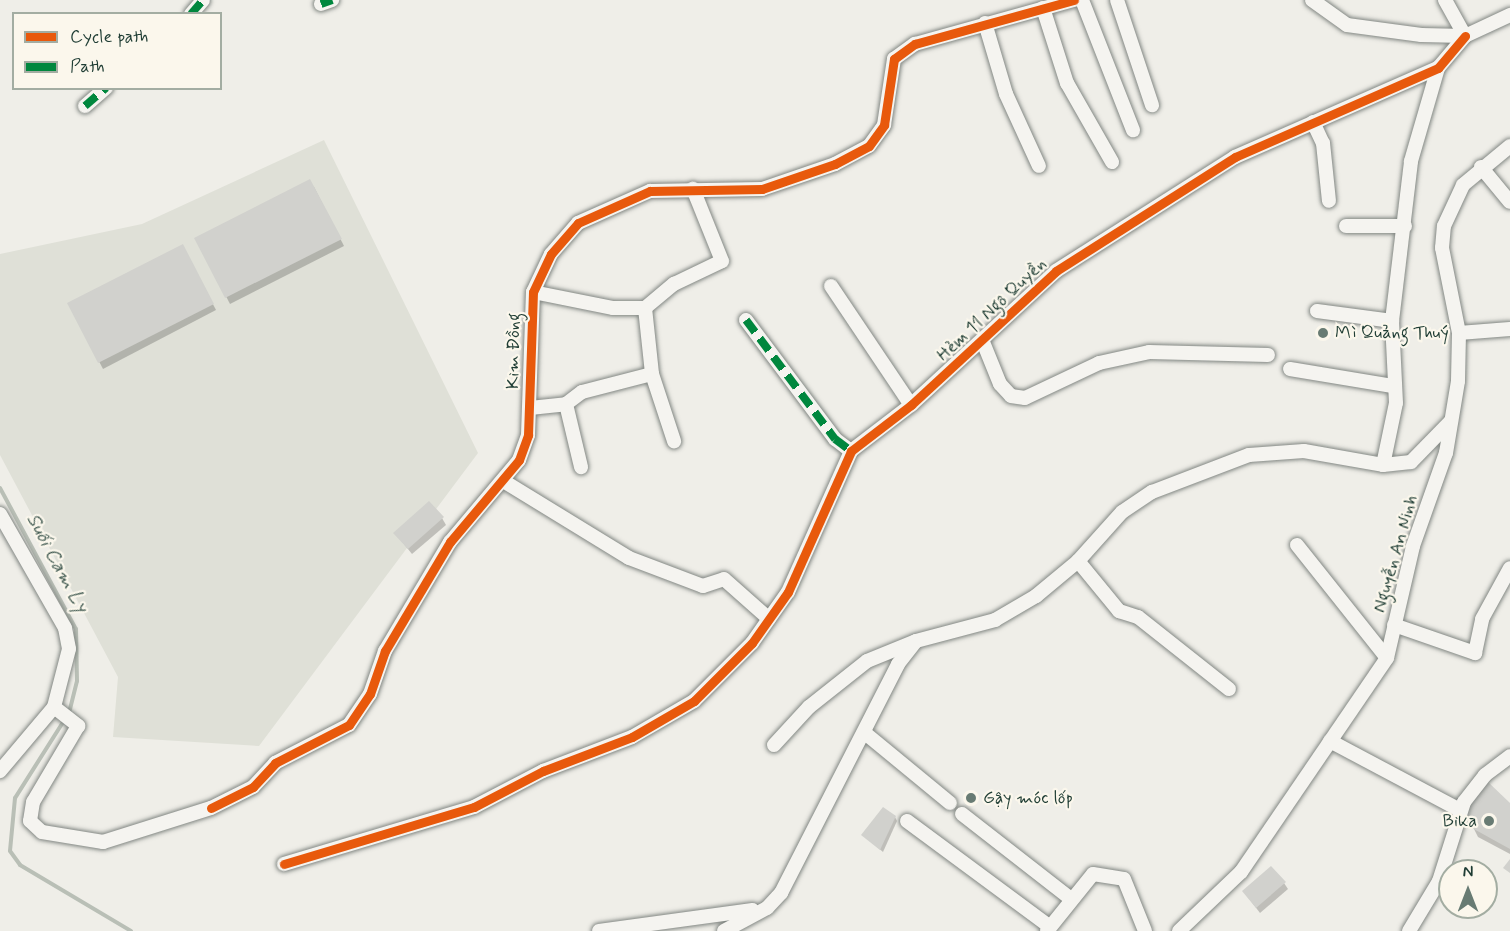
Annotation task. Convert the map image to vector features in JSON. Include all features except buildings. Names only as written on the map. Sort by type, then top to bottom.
[{"type":"street","points":[[193,12],[203,0]]},
{"type":"street","name":"Kim Đồng","points":[[54,707],[78,726],[33,802],[30,821],[42,832],[103,842],[211,808],[253,787],[275,763],[349,725],[370,694],[385,651],[450,542],[505,482],[528,435],[533,292],[551,254],[578,223],[650,191],[762,189],[793,183],[869,146],[884,125],[894,59],[915,44],[1074,0]]},
{"type":"street","points":[[1082,0],[1133,130]]},
{"type":"street","points":[[1117,0],[1152,105]]},
{"type":"street","points":[[1312,0],[1347,25],[1465,36],[1510,15]]},
{"type":"street","points":[[1445,0],[1465,36]]},
{"type":"street","points":[[1043,8],[1067,83],[1112,162]]},
{"type":"street","points":[[986,23],[1006,94],[1039,166]]},
{"type":"street","name":"Hẻm 11 Ngô Quyền","points":[[1383,465],[1396,403],[1392,321],[1411,161],[1438,68],[1465,36]]},
{"type":"street","name":"Hẻm 11 Ngô Quyền","points":[[284,864],[474,807],[543,771],[650,728],[694,701],[769,619],[788,592],[850,451],[911,405],[983,342],[1056,272],[1235,157],[1438,68]]},
{"type":"street","points":[[85,106],[104,90]]},
{"type":"street","points":[[1314,122],[1323,143],[1329,201]]},
{"type":"street","name":"Nguyễn An Ninh","points":[[1179,931],[1241,872],[1387,658],[1394,625],[1451,421],[1460,333],[1442,248],[1444,226],[1463,185],[1481,167],[1510,146]]},
{"type":"street","points":[[1481,167],[1510,202]]},
{"type":"street","points":[[533,292],[613,309],[645,308],[674,284],[722,261],[693,189]]},
{"type":"street","points":[[1346,226],[1405,226]]},
{"type":"street","points":[[831,286],[911,405]]},
{"type":"street","points":[[645,308],[652,374],[674,441]]},
{"type":"street","points":[[1317,311],[1392,321]]},
{"type":"street","points":[[746,320],[835,439],[850,451]]},
{"type":"street","points":[[1460,333],[1510,329]]},
{"type":"street","points":[[983,342],[1000,384],[1011,396],[1025,398],[1099,363],[1149,352],[1268,355]]},
{"type":"street","points":[[1290,369],[1394,386]]},
{"type":"street","points":[[530,408],[566,404],[582,392],[652,374]]},
{"type":"street","points":[[566,404],[581,467]]},
{"type":"street","points":[[774,746],[809,707],[867,661],[916,641],[995,620],[1036,596],[1078,561],[1122,512],[1152,492],[1249,455],[1304,451],[1383,465],[1420,457],[1451,421]]},
{"type":"street","points":[[505,482],[629,558],[703,586],[724,579],[769,619]]},
{"type":"street","points":[[0,514],[65,628],[67,670],[54,707],[0,771]]},
{"type":"street","points":[[1297,544],[1387,658]]},
{"type":"street","points":[[1078,561],[1119,611],[1138,617],[1229,689]]},
{"type":"street","points":[[1394,625],[1475,653],[1482,619],[1510,568]]},
{"type":"street","points":[[724,931],[767,908],[804,854],[898,664],[916,641]]},
{"type":"street","points":[[865,733],[950,803]]},
{"type":"street","points":[[1330,741],[1460,810]]},
{"type":"street","points":[[1409,931],[1439,881],[1460,810],[1485,775],[1510,756]]},
{"type":"street","points":[[962,814],[1070,898]]},
{"type":"street","points":[[907,821],[1049,929],[1070,898],[1092,874],[1124,879],[1145,931]]},
{"type":"street","points":[[598,931],[767,908]]},
{"type":"shaded area","points":[[324,140],[478,453],[259,746],[113,737],[118,677],[0,455],[0,254],[142,224]]},
{"type":"waterway","name":"Suối Cam Ly","points":[[0,488],[76,629],[77,681],[69,713]]},
{"type":"waterway","name":"Suối Cam Ly","points":[[65,719],[15,798],[10,851],[20,865],[131,931]]},
{"type":"marked path","points":[[193,12],[203,0]]},
{"type":"marked path","points":[[321,4],[332,0]]},
{"type":"marked path","points":[[85,106],[104,90]]},
{"type":"marked path","points":[[746,320],[835,439],[851,451]]},
{"type":"cycle path","points":[[211,808],[253,787],[275,763],[349,725],[370,694],[385,651],[450,542],[519,460],[528,435],[533,292],[551,254],[578,223],[650,191],[762,189],[835,164],[869,146],[884,125],[894,59],[915,44],[1074,0]]},
{"type":"cycle path","points":[[284,864],[474,807],[543,771],[632,737],[694,701],[752,643],[788,592],[851,451],[911,405],[1056,271],[1235,157],[1438,68],[1465,36]]},
{"type":"place","name":"Mì Quảng Thuý","points":[[1323,333]]},
{"type":"place","name":"Gậy móc lốp","points":[[971,798]]},
{"type":"place","name":"Bika","points":[[1489,821]]}]
